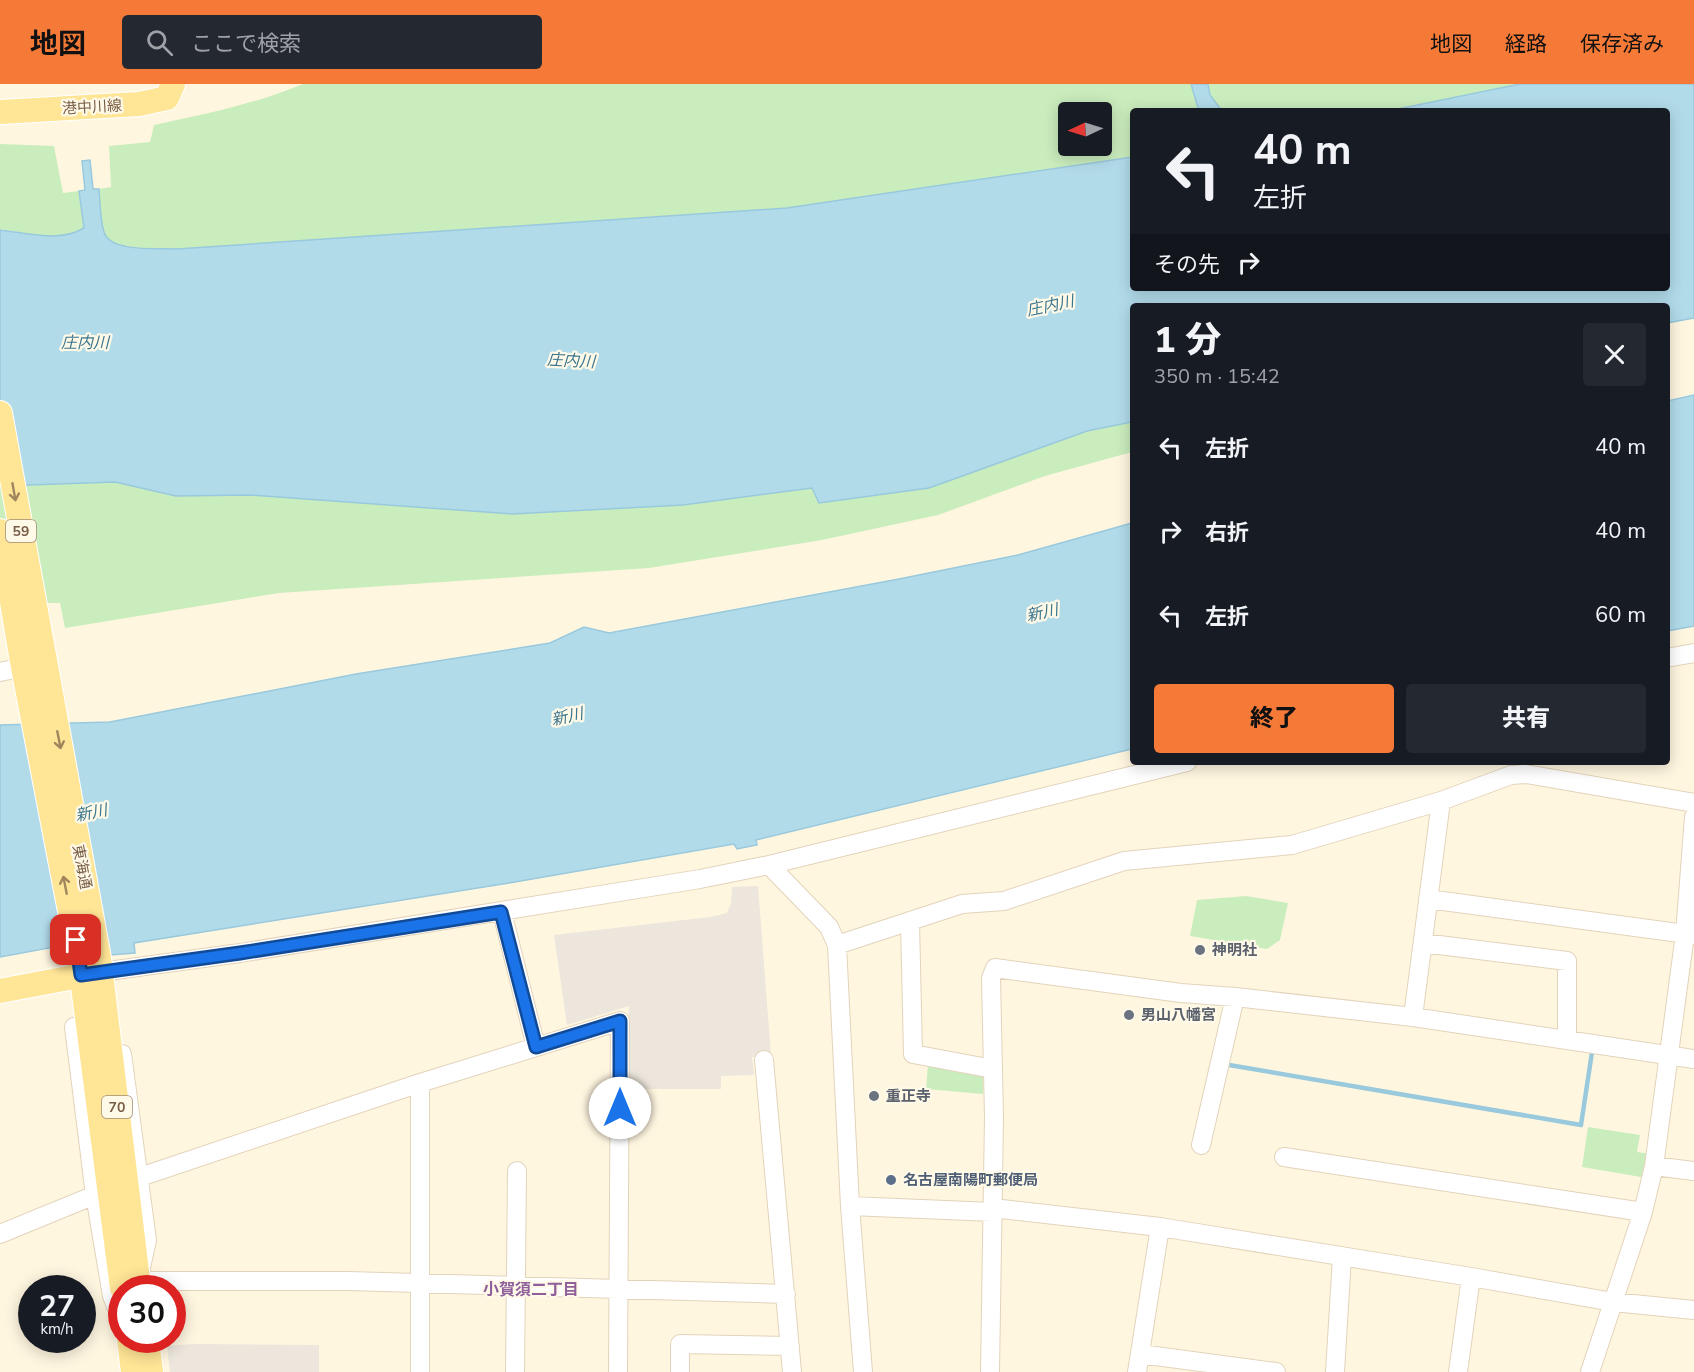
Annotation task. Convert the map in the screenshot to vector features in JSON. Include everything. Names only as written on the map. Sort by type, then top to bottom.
[{"type":"main road","name":"港中川線","points":[[0,112],[139,104],[168,98],[173,84]]},
{"type":"main road","name":"東海通","points":[[0,413],[29,667]]},
{"type":"main road","name":"東海通","points":[[0,531],[90,967],[132,1275]]},
{"type":"main road","points":[[0,991],[90,967]]},
{"type":"main road","points":[[130,1353],[133,1372]]},
{"type":"main road","points":[[149,1353],[151,1372]]},
{"type":"street","points":[[1670,657],[1694,653]]},
{"type":"street","points":[[90,967],[240,953],[700,879],[769,865],[1175,765]]},
{"type":"street","points":[[837,945],[962,904],[1004,901],[1124,861],[1292,845],[1441,801],[1511,775],[1526,774],[1694,803]]},
{"type":"street","points":[[1413,1017],[1441,801]]},
{"type":"street","points":[[1590,1372],[1643,1212],[1654,1166],[1690,934],[1694,817]]},
{"type":"street","points":[[769,865],[829,927],[837,945],[850,1206],[863,1372]]},
{"type":"street","points":[[1428,899],[1690,934]]},
{"type":"street","points":[[501,912],[536,1047]]},
{"type":"street","points":[[910,922],[913,1054],[993,1069]]},
{"type":"street","points":[[1423,943],[1567,961],[1567,1040]]},
{"type":"street","points":[[990,1372],[993,1210],[991,978],[995,968],[1181,993],[1413,1017],[1694,1059]]},
{"type":"street","points":[[1201,1145],[1235,997]]},
{"type":"street","points":[[114,1020],[117,1020],[147,1240],[136,1275]]},
{"type":"street","points":[[140,1177],[420,1083],[620,1021],[618,1372]]},
{"type":"street","points":[[77,1026],[74,1027],[95,1195],[108,1275]]},
{"type":"street","points":[[764,1060],[792,1372]]},
{"type":"street","points":[[420,1083],[420,1372]]},
{"type":"street","points":[[1284,1157],[1643,1212]]},
{"type":"street","points":[[1654,1166],[1694,1171]]},
{"type":"street","points":[[515,1372],[517,1171]]},
{"type":"street","points":[[0,1234],[95,1195]]},
{"type":"street","points":[[850,1206],[993,1210],[1160,1227],[1613,1302],[1694,1310]]},
{"type":"street","points":[[1160,1227],[1138,1363],[1269,1372]]},
{"type":"street","points":[[1335,1372],[1342,1257]]},
{"type":"street","points":[[1458,1372],[1471,1277]]},
{"type":"street","points":[[186,1285],[420,1283],[786,1294]]},
{"type":"street","points":[[680,1372],[680,1344],[790,1346]]},
{"type":"shaded area","points":[[758,886],[771,1055],[752,1057],[754,1075],[721,1076],[721,1089],[625,1089],[629,1006],[567,1025],[554,935],[710,917],[727,913],[731,903],[732,887]]},
{"type":"shaded area","points":[[186,1344],[319,1345],[319,1372],[170,1372],[168,1353],[186,1353]]},
{"type":"green space","points":[[303,84],[1191,84],[1198,108],[1130,108],[1130,157],[787,208],[178,249],[136,248],[108,239],[102,222],[99,189],[111,187],[109,146],[150,142],[154,125],[230,108]]},
{"type":"green space","points":[[1209,84],[1520,84],[1403,108],[1220,108],[1210,95]]},
{"type":"green space","points":[[0,144],[54,146],[63,193],[79,191],[85,228],[75,233],[54,236],[0,229]]},
{"type":"green space","points":[[1130,422],[1130,453],[1045,476],[938,515],[822,540],[649,568],[279,593],[65,628],[60,603],[0,603],[0,486],[115,482],[176,496],[249,495],[512,514],[683,505],[812,488]]},
{"type":"green space","points":[[1246,896],[1288,903],[1280,940],[1267,949],[1190,936],[1197,900]]},
{"type":"green space","points":[[928,1065],[983,1075],[983,1094],[926,1089]]},
{"type":"green space","points":[[1588,1127],[1640,1135],[1637,1152],[1651,1154],[1647,1178],[1582,1167]]},
{"type":"water","points":[[1191,84],[1208,84],[1210,95],[1220,108],[1198,108]]},
{"type":"water","name":"庄内川","points":[[1520,84],[1694,84],[1694,318],[1670,322],[1670,303],[1130,303],[1130,422],[1087,431],[929,488],[819,503],[812,488],[683,505],[512,514],[249,495],[176,496],[115,482],[0,486],[0,230],[54,236],[74,233],[84,228],[79,191],[85,190],[82,161],[90,160],[93,189],[99,189],[102,222],[108,239],[136,248],[177,249],[787,208],[1130,157],[1130,291],[1670,291],[1670,108],[1403,108]]},
{"type":"water","points":[[1694,395],[1694,626],[1670,630],[1670,400]]},
{"type":"water","name":"新川","points":[[1130,524],[1130,749],[756,840],[757,845],[737,849],[734,844],[509,883],[134,943],[135,953],[57,959],[54,947],[0,957],[0,725],[110,722],[356,674],[550,643],[584,627],[609,633],[1018,555]]},
{"type":"waterway","points":[[1229,1065],[1581,1125],[1592,1052]]},
{"type":"place","name":"神明社","points":[[1200,950]]},
{"type":"place","name":"男山八幡宮","points":[[1129,1015]]},
{"type":"place","name":"重正寺","points":[[874,1096]]},
{"type":"place","name":"名古屋南陽町郵便局","points":[[891,1180]]},
{"type":"district","name":"小賀須二丁目","points":[[531,1289]]},
{"type":"route","points":[[76,940],[81,975],[240,953],[501,912],[536,1047],[620,1021],[620,1108]]}]
